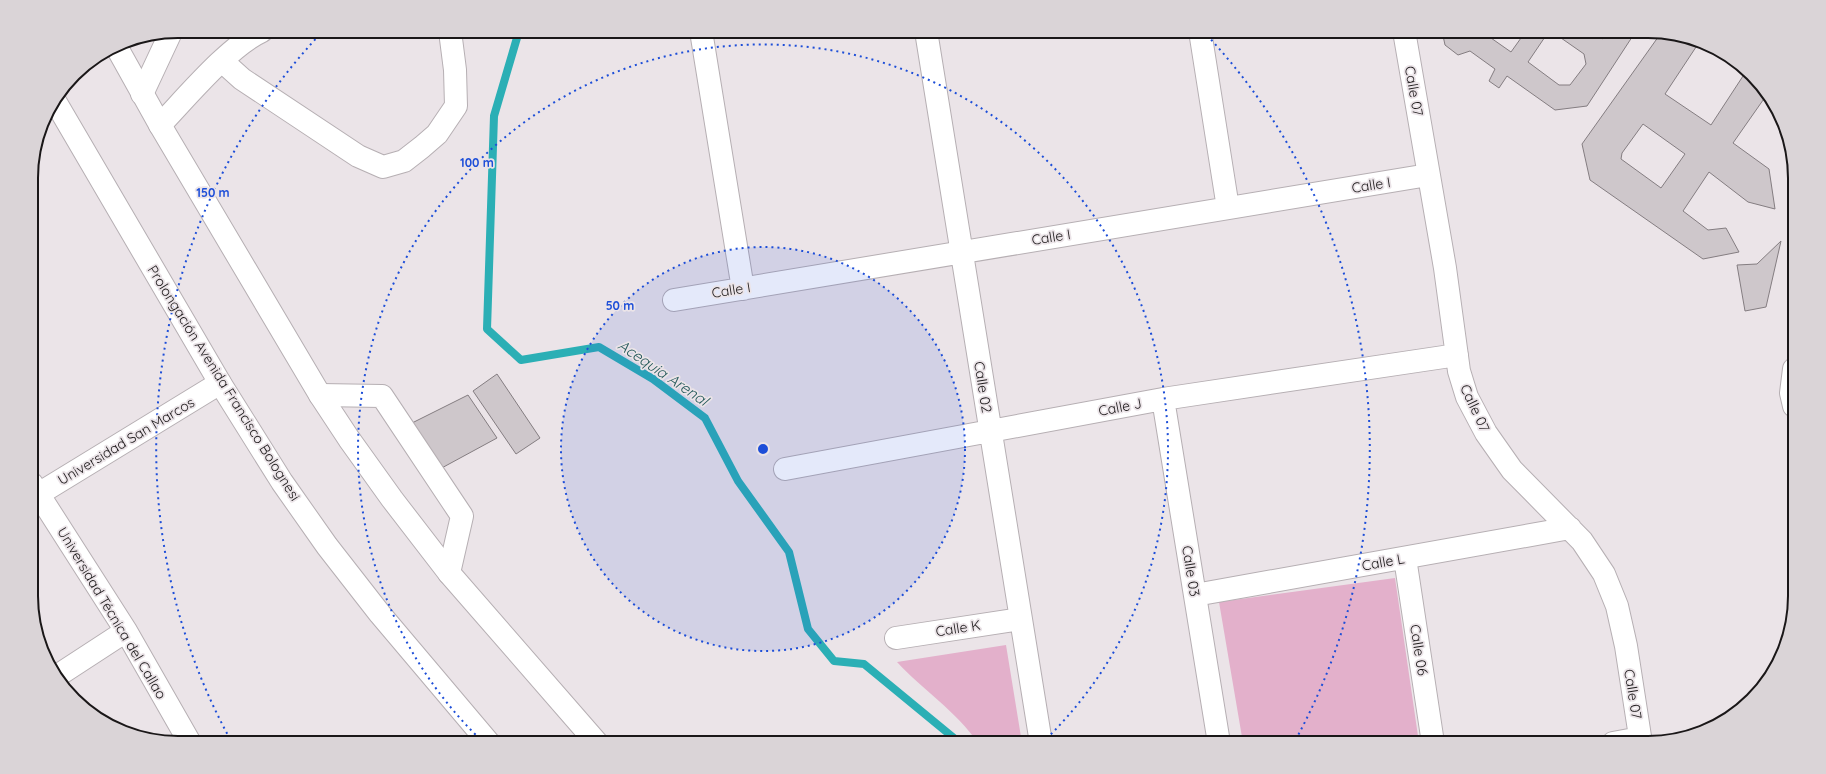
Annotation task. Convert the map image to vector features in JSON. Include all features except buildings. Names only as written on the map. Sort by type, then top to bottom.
[{"type":"street","points":[[142,94],[168,38]]},
{"type":"street","points":[[160,125],[222,61],[249,38]]},
{"type":"street","points":[[222,61],[242,79],[358,156],[383,167],[404,161],[422,147],[437,134],[456,106],[455,70],[451,38]]},
{"type":"street","points":[[702,38],[743,288]]},
{"type":"street","name":"Calle 02","points":[[927,38],[1040,736]]},
{"type":"street","points":[[1201,38],[1228,208]]},
{"type":"street","name":"Calle 07","points":[[1405,38],[1445,268],[1459,371],[1467,397],[1486,433],[1512,470],[1582,541],[1604,574],[1617,606],[1626,646],[1640,736]]},
{"type":"street","points":[[119,51],[160,125],[320,395],[348,439],[448,572],[591,736]]},
{"type":"street","name":"Prolongación Avenida Francisco Bolognesi","points":[[58,106],[220,383],[282,482],[328,546],[380,614],[483,736]]},
{"type":"street","name":"Calle I","points":[[674,300],[1428,175]]},
{"type":"street","name":"Calle J","points":[[785,469],[1163,399],[1457,355]]},
{"type":"street","name":"Universidad San Marcos","points":[[38,490],[220,383]]},
{"type":"street","points":[[320,395],[382,396],[462,516],[448,572]]},
{"type":"street","name":"Calle 03","points":[[1163,399],[1218,736]]},
{"type":"street","name":"Universidad Técnica del Callao","points":[[38,498],[126,631],[186,736]]},
{"type":"street","name":"Calle L","points":[[1195,595],[1570,528]]},
{"type":"street","name":"Calle 06","points":[[1405,558],[1432,736]]},
{"type":"street","name":"Calle K","points":[[896,638],[1021,619]]},
{"type":"street","points":[[62,673],[126,631]]},
{"type":"shaded area","points":[[1395,578],[1418,736],[1242,736],[1219,602]]},
{"type":"shaded area","points":[[1006,645],[1021,736],[973,736],[950,711],[897,662]]},
{"type":"waterway","name":"Acequia Arenal","points":[[517,38],[494,116],[487,329],[521,360],[599,347],[653,379],[705,418],[738,481],[789,552],[808,629],[834,661],[864,664],[951,736]]}]
